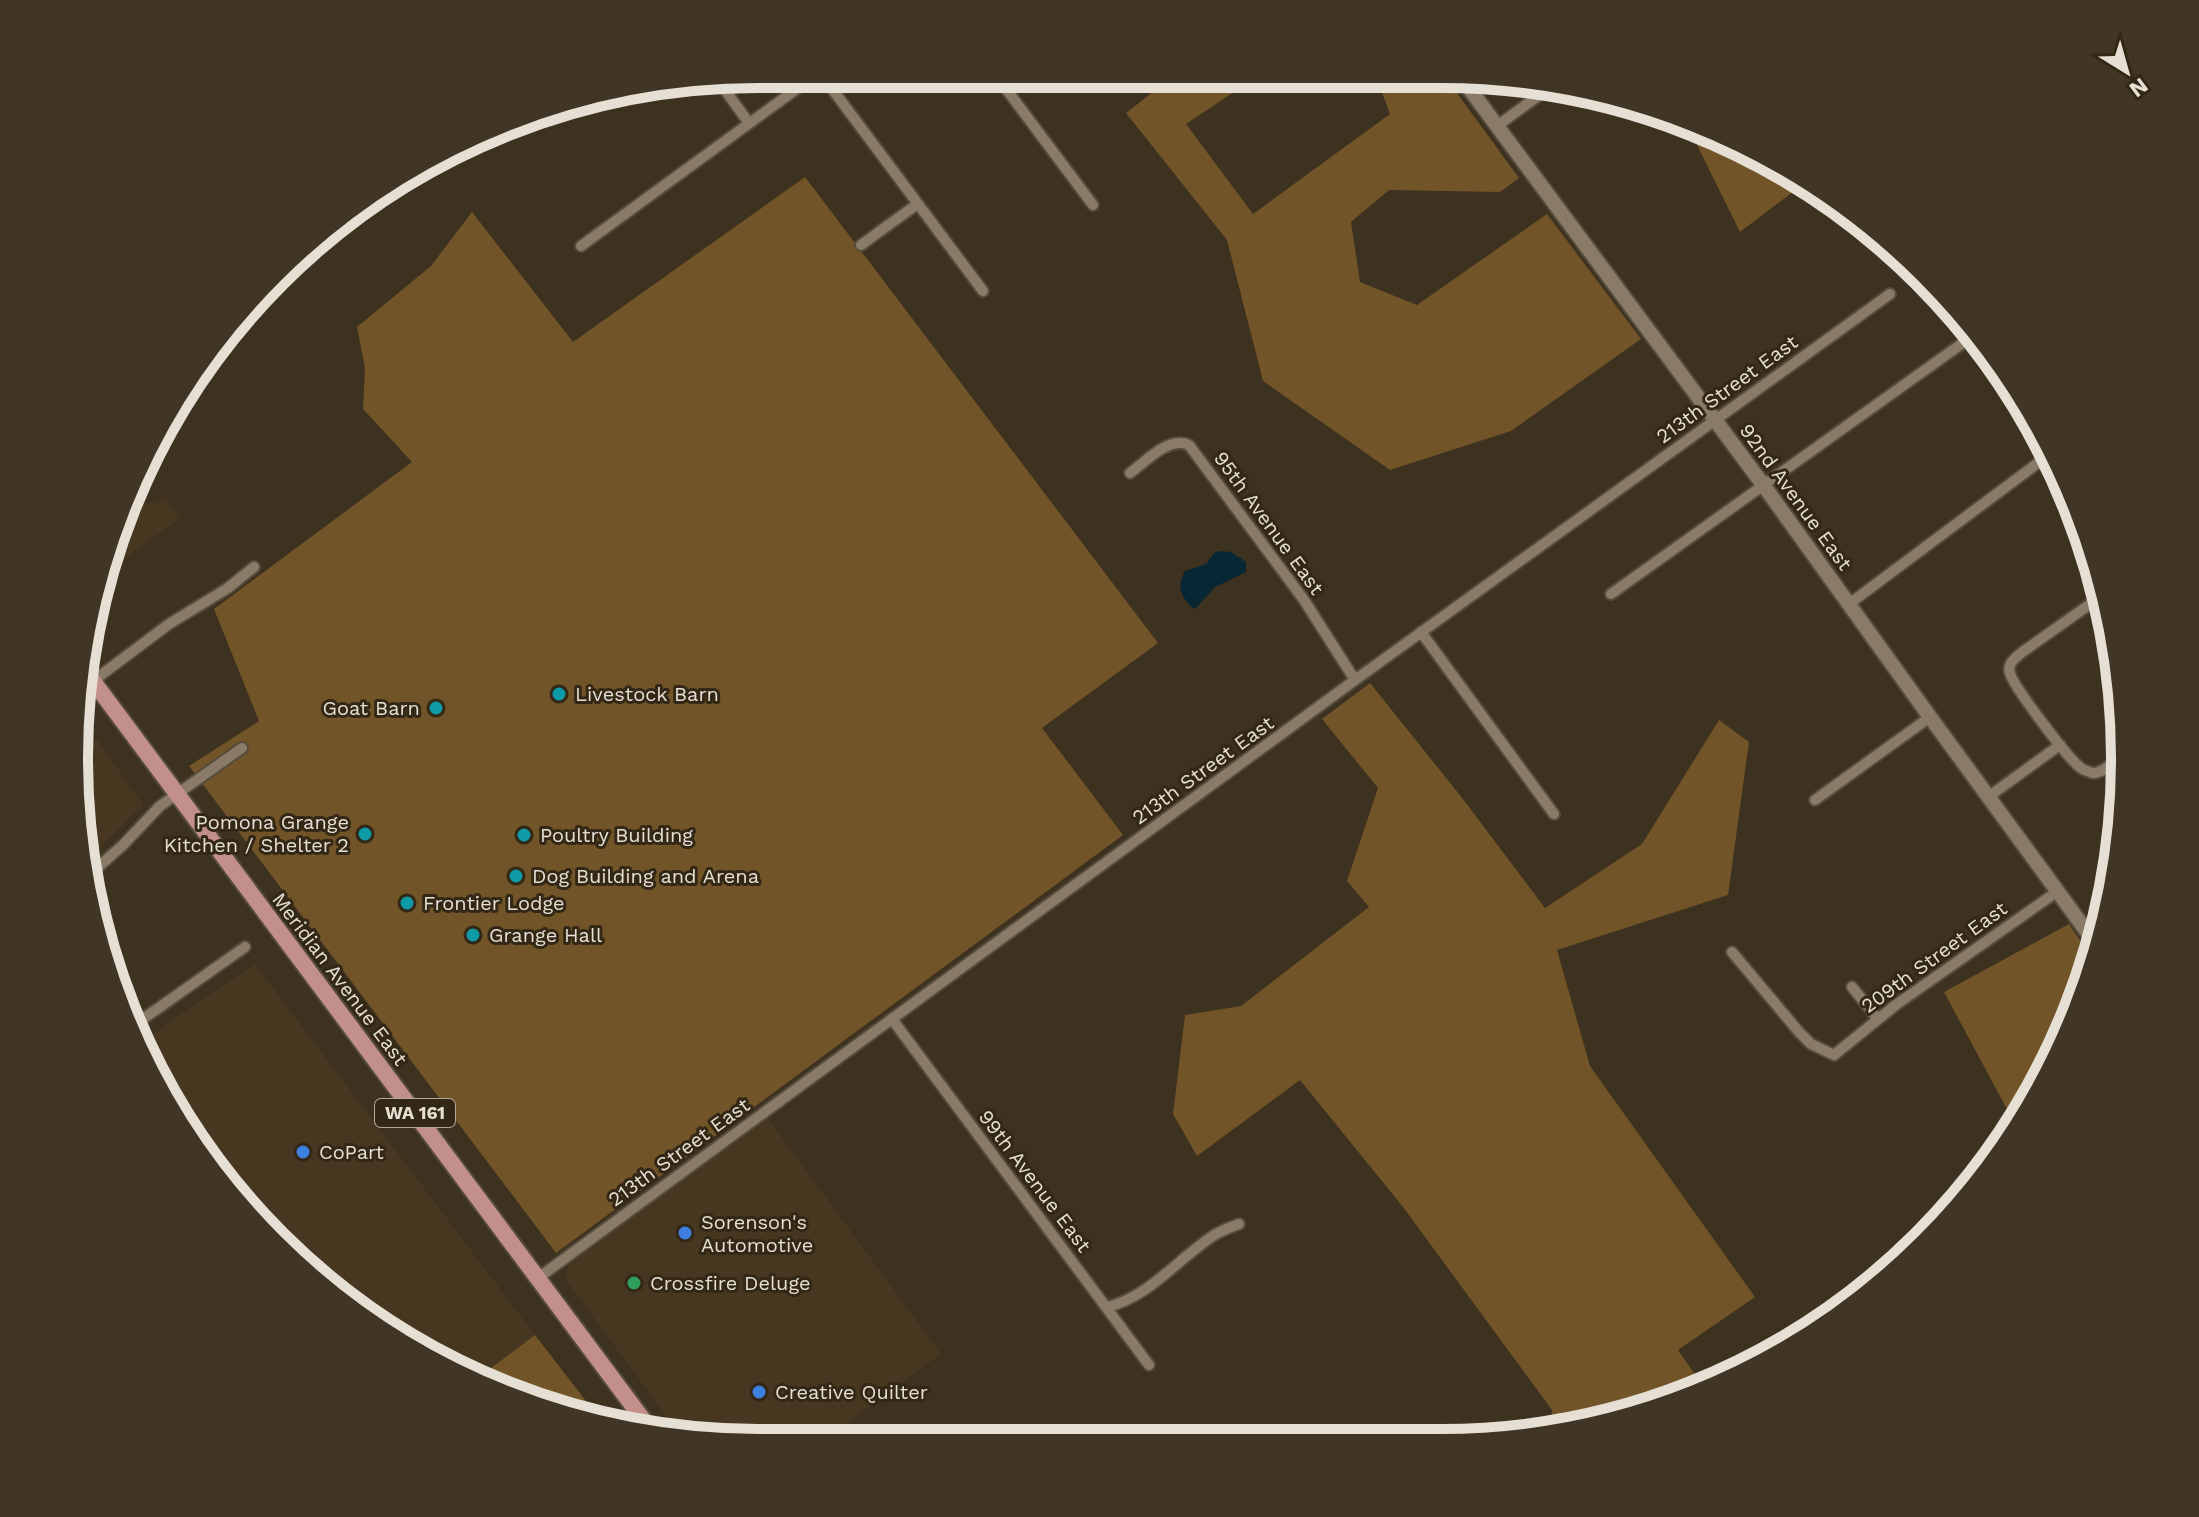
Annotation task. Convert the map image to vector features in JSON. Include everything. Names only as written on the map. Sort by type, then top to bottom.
[{"type":"main road","name":"Meridian Avenue East","points":[[93,681],[642,1418]]},
{"type":"street","points":[[581,246],[799,88]]},
{"type":"street","points":[[829,88],[983,291]]},
{"type":"street","points":[[1005,88],[1093,205]]},
{"type":"street","points":[[724,89],[749,123]]},
{"type":"street","name":"92nd Avenue East","points":[[1469,89],[1764,486],[2088,933]]},
{"type":"street","points":[[1497,126],[1538,96]]},
{"type":"street","points":[[861,245],[916,205]]},
{"type":"street","name":"213th Street East","points":[[538,1278],[1355,680],[1890,294]]},
{"type":"street","points":[[1611,594],[1965,341]]},
{"type":"street","name":"95th Avenue East","points":[[1130,473],[1171,444],[1189,445],[1304,600],[1355,680]]},
{"type":"street","points":[[1849,604],[2041,461]]},
{"type":"street","points":[[93,681],[169,624],[228,588],[254,567]]},
{"type":"street","points":[[2092,603],[2021,653],[2010,665],[2010,675],[2060,745],[2082,769],[2093,773],[2111,763]]},
{"type":"street","points":[[1421,632],[1554,814]]},
{"type":"street","points":[[1815,800],[1930,717]]},
{"type":"street","points":[[1988,797],[2060,745]]},
{"type":"street","points":[[97,867],[176,794],[242,748]]},
{"type":"street","name":"209th Street East","points":[[1732,952],[1799,1032],[1811,1044],[1834,1055],[1878,1019],[2058,891]]},
{"type":"street","points":[[141,1020],[245,947]]},
{"type":"street","points":[[1852,987],[1878,1019]]},
{"type":"street","name":"99th Avenue East","points":[[892,1019],[1149,1365]]},
{"type":"street","points":[[1107,1307],[1121,1304],[1138,1294],[1216,1234],[1239,1224]]},
{"type":"shaded area","points":[[1158,88],[1240,88],[1186,124],[1253,214],[1390,114],[1380,88],[1453,88],[1519,178],[1500,192],[1389,190],[1351,222],[1360,282],[1417,305],[1547,214],[1641,339],[1511,431],[1390,470],[1263,381],[1227,240],[1126,113]]},
{"type":"shaded area","points":[[1697,139],[1737,157],[1796,190],[1740,232],[1696,143]]},
{"type":"shaded area","points":[[805,177],[1158,643],[1042,728],[1123,835],[556,1253],[189,766],[259,721],[214,609],[412,462],[363,409],[365,368],[357,327],[431,266],[472,212],[573,342]]},
{"type":"shaded area","points":[[166,498],[179,519],[118,564],[139,502],[145,504]]},
{"type":"shaded area","points":[[1370,683],[1545,908],[1642,844],[1719,720],[1749,742],[1728,895],[1557,950],[1590,1066],[1755,1297],[1678,1350],[1697,1378],[1614,1406],[1552,1419],[1552,1410],[1403,1207],[1300,1080],[1197,1156],[1173,1114],[1185,1015],[1241,1006],[1369,907],[1347,881],[1378,788],[1322,719]]},
{"type":"shaded area","points":[[97,739],[143,805],[95,852],[89,802],[88,745]]},
{"type":"shaded area","points":[[2069,924],[2084,946],[2060,1015],[2042,1055],[2008,1111],[1944,992]]},
{"type":"shaded area","name":"CoPart","points":[[255,964],[535,1335],[486,1371],[423,1339],[350,1290],[284,1233],[227,1167],[178,1094],[149,1036]]},
{"type":"shaded area","points":[[767,1117],[941,1354],[839,1429],[715,1428],[671,1423],[566,1280],[568,1260]]},
{"type":"shaded area","points":[[535,1335],[591,1407],[543,1393],[487,1371]]},
{"type":"water","points":[[1231,552],[1246,562],[1246,572],[1215,587],[1193,609],[1181,591],[1185,571],[1206,564],[1214,553]]},
{"type":"place","name":"Livestock Barn","points":[[559,694]]},
{"type":"place","name":"Goat Barn","points":[[436,708]]},
{"type":"place","name":"Pomona Grange Kitchen / Shelter 2","points":[[365,834]]},
{"type":"place","name":"Poultry Building","points":[[524,835]]},
{"type":"place","name":"Dog Building and Arena","points":[[516,876]]},
{"type":"place","name":"Frontier Lodge","points":[[407,903]]},
{"type":"place","name":"Grange Hall","points":[[473,935]]},
{"type":"place","name":"CoPart","points":[[303,1152]]},
{"type":"place","name":"Sorenson's Automotive","points":[[685,1233]]},
{"type":"place","name":"Crossfire Deluge","points":[[634,1283]]},
{"type":"place","name":"Creative Quilter","points":[[759,1392]]}]
